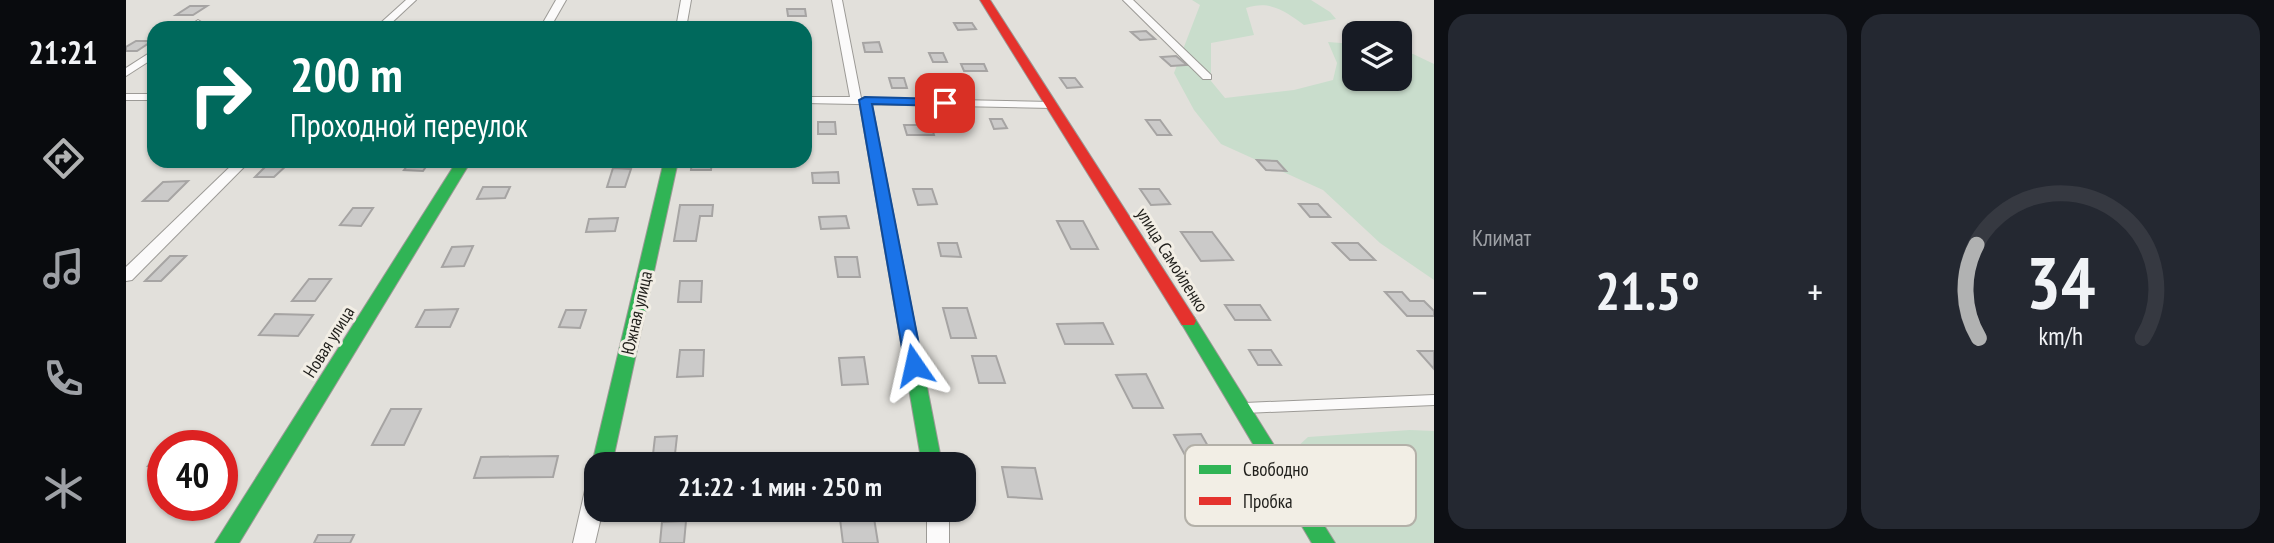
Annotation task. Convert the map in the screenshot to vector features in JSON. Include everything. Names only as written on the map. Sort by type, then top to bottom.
[{"type":"street","points":[[388,21],[411,0]]},
{"type":"street","points":[[549,21],[561,0]]},
{"type":"street","points":[[682,21],[686,0]]},
{"type":"street","points":[[837,0],[861,100],[930,452]]},
{"type":"street","name":"улица Самойленко","points":[[985,0],[1264,445]]},
{"type":"street","points":[[1128,0],[1206,78]]},
{"type":"street","points":[[126,73],[147,59]]},
{"type":"street","points":[[126,97],[147,97]]},
{"type":"street","points":[[812,100],[1051,105]]},
{"type":"street","points":[[126,276],[236,168]]},
{"type":"street","name":"Новая улица","points":[[226,543],[460,168]]},
{"type":"street","name":"Южная улица","points":[[605,452],[669,168]]},
{"type":"street","points":[[584,543],[589,522]]},
{"type":"street","points":[[938,522],[938,543]]},
{"type":"street","name":"улица Самойленко","points":[[1314,526],[1324,543]]},
{"type":"lane","points":[[1242,408],[1434,400]]},
{"type":"green space","points":[[1192,0],[1311,0],[1336,19],[1304,25],[1284,11],[1270,6],[1246,8],[1254,35],[1211,43],[1211,81],[1225,98],[1294,90],[1333,80],[1337,63],[1328,42],[1342,43],[1342,91],[1412,91],[1412,54],[1434,64],[1434,280],[1380,243],[1323,190],[1221,144],[1194,110],[1174,73],[1200,5]]},
{"type":"green space","points":[[1410,430],[1434,431],[1434,543],[1310,543],[1303,526],[1416,526],[1416,445],[1299,445],[1308,437]]},
{"type":"building","points":[[190,6],[207,6],[193,15],[176,15]]},
{"type":"building","points":[[787,9],[805,9],[806,16],[788,16]]},
{"type":"building","points":[[954,23],[972,23],[976,29],[958,30]]},
{"type":"building","points":[[1146,31],[1155,39],[1140,40],[1131,32]]},
{"type":"building","points":[[136,41],[147,41],[147,44],[137,51],[126,51],[126,47]]},
{"type":"building","points":[[879,42],[882,52],[865,52],[863,43]]},
{"type":"building","points":[[929,53],[943,53],[947,62],[933,62]]},
{"type":"building","points":[[1176,56],[1187,65],[1171,66],[1161,57]]},
{"type":"building","points":[[961,64],[984,64],[987,71],[964,71]]},
{"type":"building","points":[[889,78],[904,78],[907,88],[892,88]]},
{"type":"building","points":[[1060,78],[1075,78],[1082,87],[1067,88]]},
{"type":"building","points":[[990,119],[1002,119],[1007,128],[994,129]]},
{"type":"building","points":[[1146,120],[1160,120],[1171,135],[1157,135]]},
{"type":"building","points":[[818,122],[835,122],[836,134],[818,134]]},
{"type":"building","points":[[904,125],[931,125],[934,135],[907,135]]},
{"type":"building","points":[[1257,160],[1277,161],[1286,171],[1266,170]]},
{"type":"building","points":[[264,168],[284,168],[274,177],[255,177]]},
{"type":"building","points":[[406,168],[425,168],[423,171],[404,170]]},
{"type":"building","points":[[613,168],[631,169],[625,187],[607,187]]},
{"type":"building","points":[[691,168],[711,168],[711,170]]},
{"type":"building","points":[[838,172],[839,183],[813,183],[812,173]]},
{"type":"building","points":[[188,181],[168,201],[143,201],[163,182]]},
{"type":"building","points":[[483,187],[510,187],[505,198],[477,199]]},
{"type":"building","points":[[913,189],[932,189],[937,204],[918,205]]},
{"type":"building","points":[[1140,189],[1159,189],[1170,204],[1151,205]]},
{"type":"building","points":[[1299,204],[1318,204],[1330,217],[1310,217]]},
{"type":"building","points":[[680,205],[713,205],[712,216],[700,216],[696,241],[674,241]]},
{"type":"building","points":[[353,208],[373,208],[361,226],[340,225]]},
{"type":"building","points":[[846,216],[849,228],[821,229],[819,217]]},
{"type":"building","points":[[618,218],[615,231],[586,232],[589,219]]},
{"type":"building","points":[[1057,221],[1083,221],[1098,249],[1071,249]]},
{"type":"building","points":[[1181,232],[1212,232],[1233,260],[1201,261]]},
{"type":"building","points":[[938,243],[957,243],[961,257],[941,256]]},
{"type":"building","points":[[1333,243],[1358,243],[1375,260],[1350,260]]},
{"type":"building","points":[[473,246],[464,266],[442,267],[452,247]]},
{"type":"building","points":[[170,256],[186,256],[161,281],[145,281]]},
{"type":"building","points":[[835,257],[857,257],[860,277],[838,277]]},
{"type":"building","points":[[309,279],[331,279],[315,301],[292,301]]},
{"type":"building","points":[[680,281],[702,281],[701,302],[678,302]]},
{"type":"building","points":[[1385,292],[1402,292],[1410,301],[1424,301],[1434,311],[1434,316],[1407,316]]},
{"type":"building","points":[[1225,305],[1260,305],[1270,320],[1235,320]]},
{"type":"building","points":[[943,308],[967,308],[976,338],[951,338]]},
{"type":"building","points":[[458,309],[450,327],[416,327],[425,310]]},
{"type":"building","points":[[566,310],[586,310],[580,328],[559,327]]},
{"type":"building","points":[[275,314],[313,315],[298,336],[259,335]]},
{"type":"building","points":[[1103,323],[1113,344],[1065,344],[1057,324]]},
{"type":"building","points":[[680,350],[704,350],[703,376],[677,377]]},
{"type":"building","points":[[1249,350],[1271,350],[1281,365],[1258,365]]},
{"type":"building","points":[[1418,351],[1434,351],[1434,369]]},
{"type":"building","points":[[972,356],[996,356],[1005,383],[979,383]]},
{"type":"building","points":[[864,357],[868,384],[842,385],[839,358]]},
{"type":"building","points":[[1146,374],[1163,408],[1133,408],[1116,375]]},
{"type":"building","points":[[391,409],[421,409],[404,445],[372,445]]},
{"type":"building","points":[[1201,434],[1207,445],[1185,445],[1185,455],[1174,435]]},
{"type":"building","points":[[677,436],[675,452],[653,452],[655,437]]},
{"type":"building","points":[[558,456],[553,477],[474,478],[481,457]]},
{"type":"building","points":[[1002,467],[1035,468],[1042,499],[1008,497]]},
{"type":"building","points":[[662,522],[686,522],[684,543],[660,543]]},
{"type":"building","points":[[840,522],[875,522],[878,543],[843,543]]},
{"type":"building","points":[[318,535],[354,535],[350,543],[314,543]]},
{"type":"traffic: fast","points":[[865,100],[930,452]]},
{"type":"traffic: fast","points":[[226,543],[460,168]]},
{"type":"traffic: fast","points":[[605,452],[669,168]]},
{"type":"traffic: fast","points":[[1188,321],[1264,445]]},
{"type":"traffic: fast","points":[[1314,526],[1324,543]]},
{"type":"traffic: jam","points":[[985,0],[1188,321]]},
{"type":"route","points":[[914,365],[865,100],[945,103]]}]
